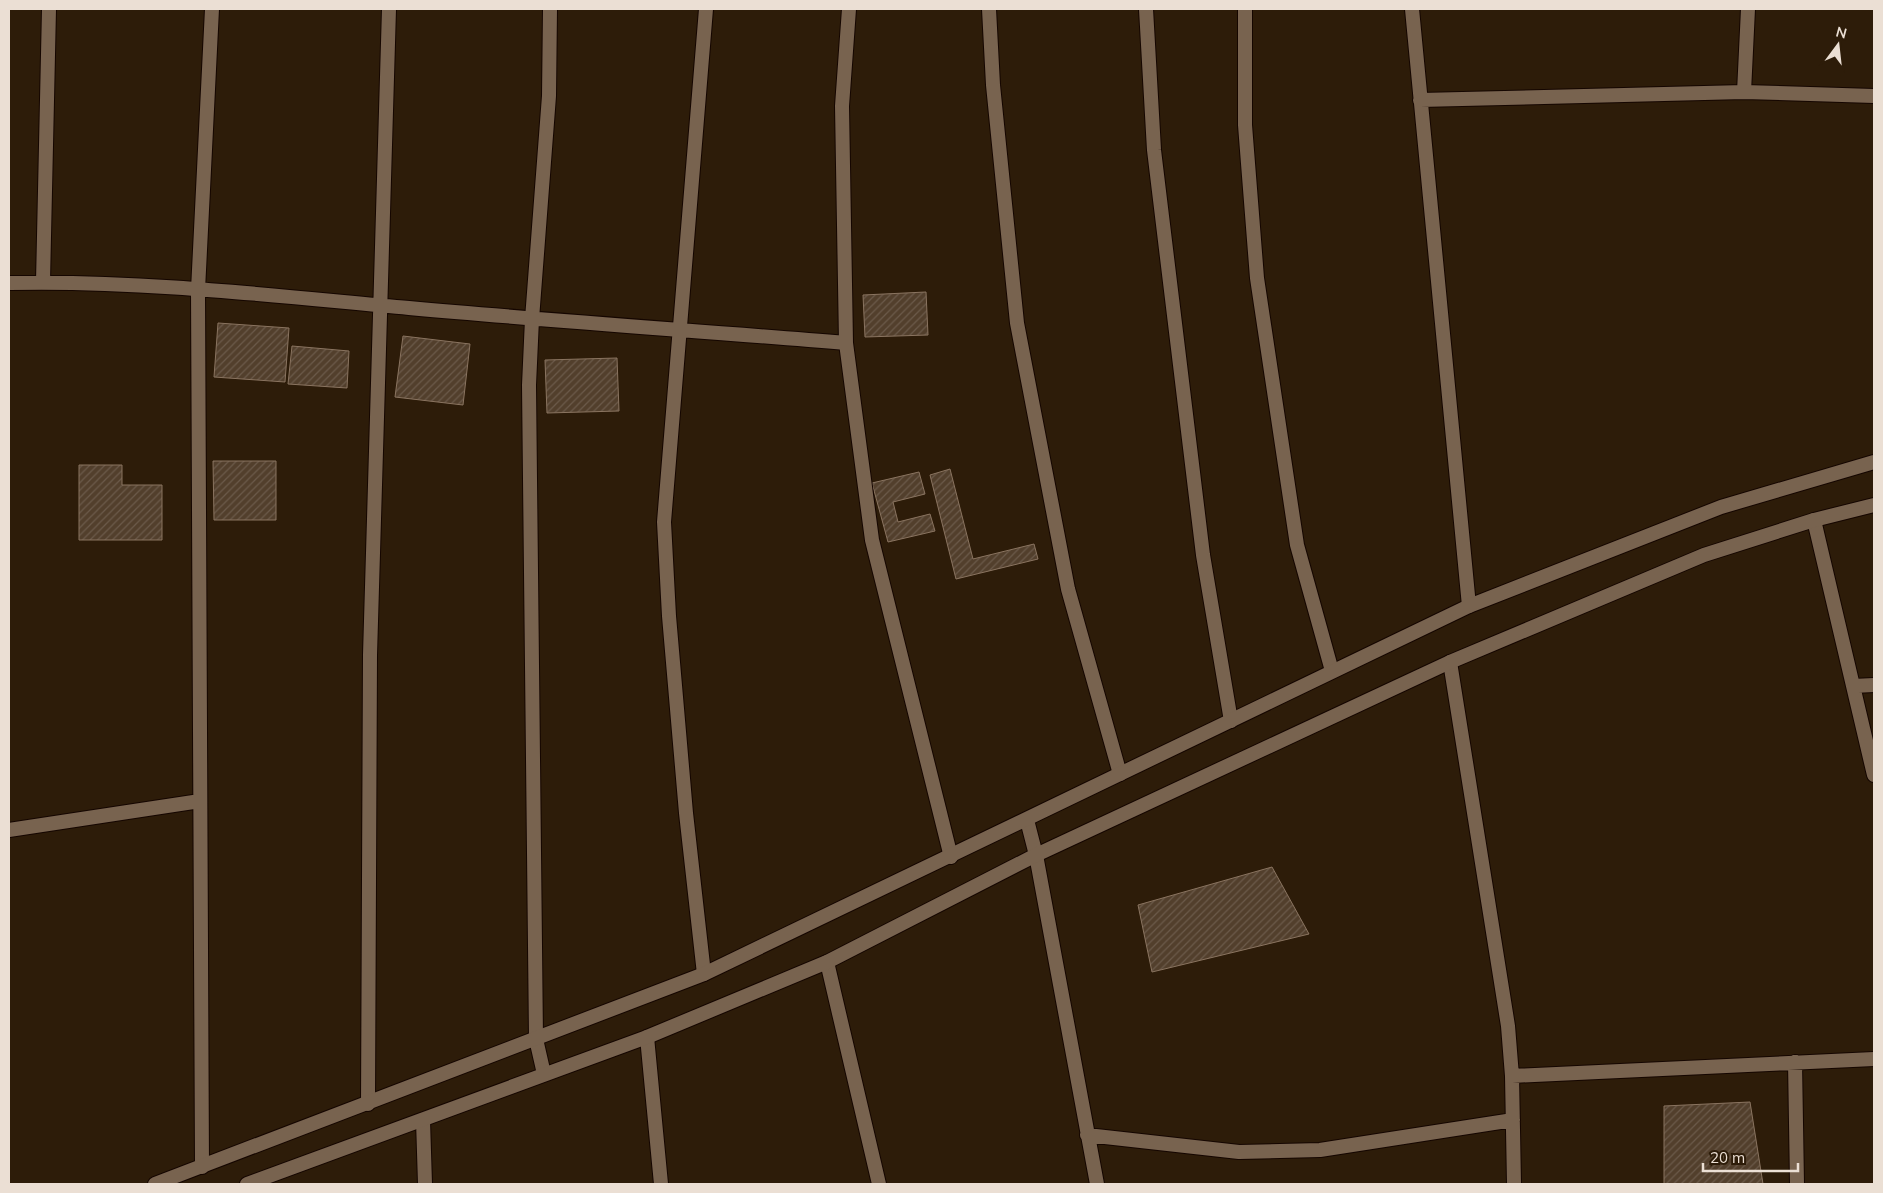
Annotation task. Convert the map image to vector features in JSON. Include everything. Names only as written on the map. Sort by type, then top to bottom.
[{"type":"street","points":[[43,282],[49,9]]},
{"type":"street","points":[[202,1166],[198,290],[212,9]]},
{"type":"street","points":[[368,1104],[370,655],[382,305],[389,9]]},
{"type":"street","points":[[544,1074],[536,1039],[529,385],[532,319],[549,96],[550,9]]},
{"type":"street","points":[[704,974],[686,813],[669,616],[664,522],[679,330],[703,75],[706,9]]},
{"type":"street","points":[[849,9],[842,106],[846,343],[872,540],[951,857]]},
{"type":"street","points":[[989,9],[993,85],[1017,323],[1068,589],[1120,774]]},
{"type":"street","points":[[1146,9],[1154,150],[1204,555],[1231,721]]},
{"type":"street","points":[[1245,9],[1245,125],[1257,278],[1297,545],[1332,671]]},
{"type":"street","points":[[1412,9],[1469,606]]},
{"type":"street","points":[[1744,92],[1748,9]]},
{"type":"street","points":[[1420,100],[1744,92],[1874,96]]},
{"type":"street","points":[[9,283],[43,282],[198,290],[532,319],[846,343]]},
{"type":"street","points":[[155,1184],[704,974],[951,857],[1469,606],[1721,507],[1874,462]]},
{"type":"street","points":[[251,1184],[647,1037],[826,962],[1036,855],[1450,662],[1704,555],[1814,520],[1874,505]]},
{"type":"street","points":[[1814,520],[1874,775]]},
{"type":"street","points":[[1450,662],[1508,1026],[1512,1076],[1514,1184]]},
{"type":"street","points":[[1853,686],[1874,685]]},
{"type":"street","points":[[9,830],[200,801]]},
{"type":"street","points":[[1027,820],[1036,855],[1097,1184]]},
{"type":"street","points":[[826,962],[879,1184]]},
{"type":"street","points":[[647,1037],[661,1184]]},
{"type":"street","points":[[1512,1076],[1874,1058]]},
{"type":"street","points":[[1794,1062],[1797,1184]]},
{"type":"street","points":[[423,1120],[425,1184]]},
{"type":"street","points":[[1087,1135],[1239,1152],[1320,1150],[1513,1120]]},
{"type":"building","points":[[926,292],[928,335],[865,337],[863,295]]},
{"type":"building","points":[[218,323],[289,328],[285,382],[214,377]]},
{"type":"building","points":[[403,336],[470,344],[463,405],[395,397]]},
{"type":"building","points":[[292,346],[349,351],[347,388],[288,384]]},
{"type":"building","points":[[617,358],[619,411],[547,413],[545,360]]},
{"type":"building","points":[[213,461],[276,461],[276,520],[214,520]]},
{"type":"building","points":[[79,465],[122,465],[122,485],[162,485],[162,540],[79,540]]},
{"type":"building","points":[[950,469],[973,559],[1034,544],[1038,559],[956,579],[930,475]]},
{"type":"building","points":[[919,472],[925,494],[893,502],[898,522],[930,514],[935,531],[888,542],[872,483]]},
{"type":"building","points":[[1272,867],[1309,934],[1152,972],[1138,905]]},
{"type":"building","points":[[1750,1102],[1763,1184],[1664,1184],[1664,1106]]}]
